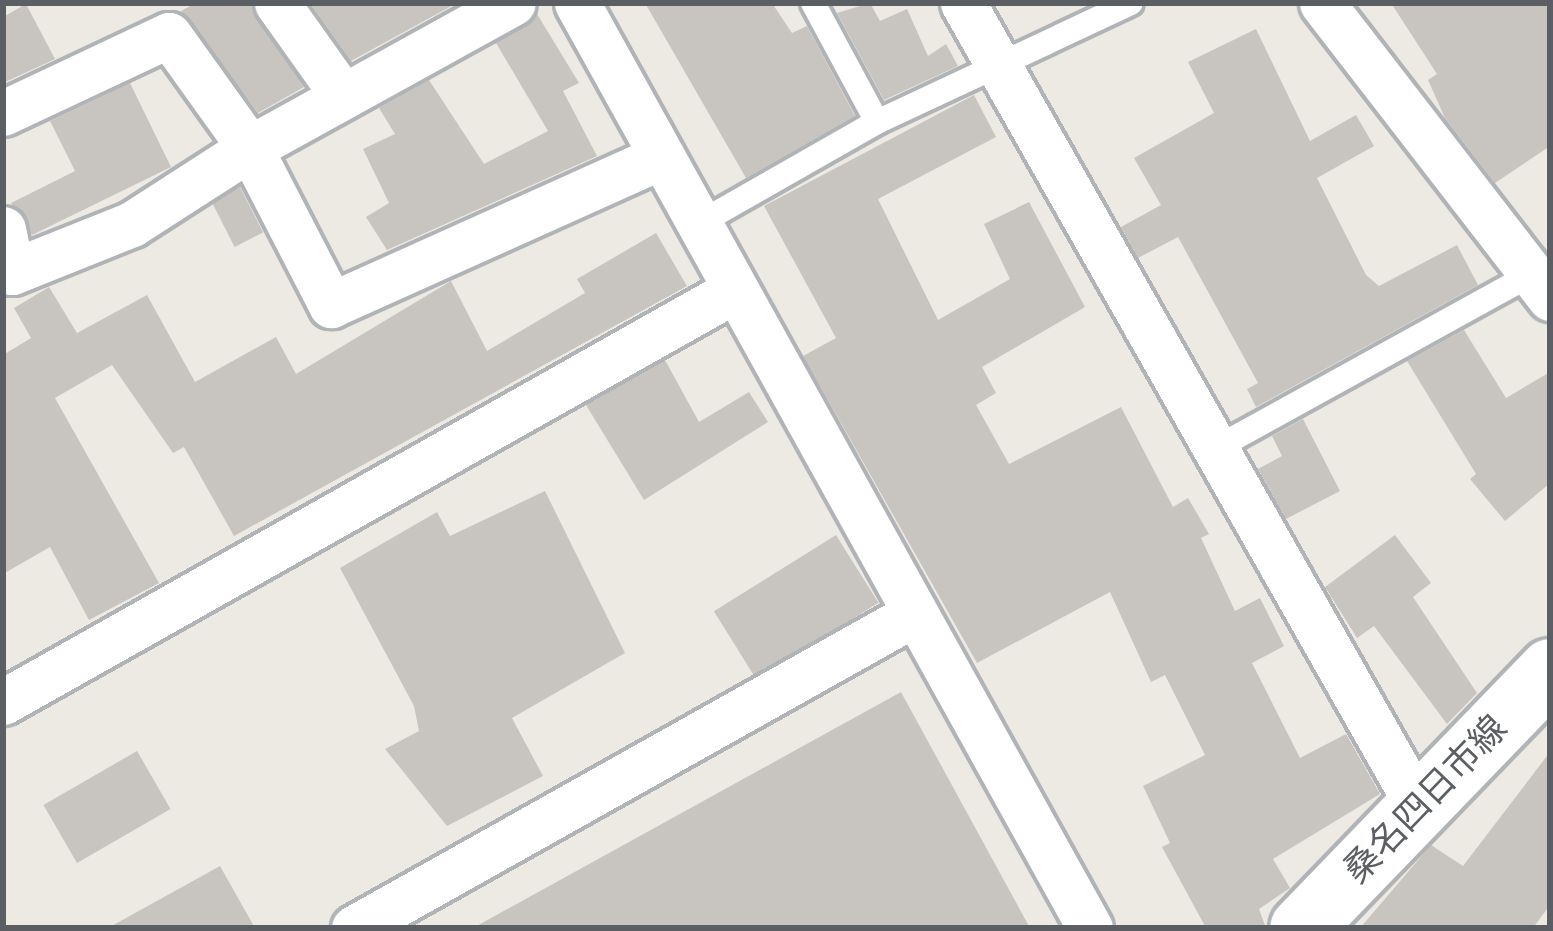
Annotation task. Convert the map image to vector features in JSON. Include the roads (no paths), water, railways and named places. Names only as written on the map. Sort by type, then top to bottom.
[{"type":"main road","name":"桑名四日市線","points":[[1302,928],[1550,670]]},
{"type":"street","points":[[277,3],[343,96]]},
{"type":"street","points":[[3,229],[13,272],[133,224],[250,148],[513,3]]},
{"type":"street","points":[[577,3],[1090,928]]},
{"type":"street","points":[[963,3],[1220,446],[1418,806]]},
{"type":"street","points":[[1322,3],[1541,286]]},
{"type":"street","points":[[3,113],[169,35],[250,148],[331,305],[660,158]]},
{"type":"street","points":[[3,702],[735,290]]},
{"type":"street","points":[[354,928],[914,614]]},
{"type":"lane","points":[[813,3],[877,122]]},
{"type":"lane","points":[[698,224],[877,122],[1005,69],[1131,3]]},
{"type":"lane","points":[[1220,446],[1541,286]]}]
